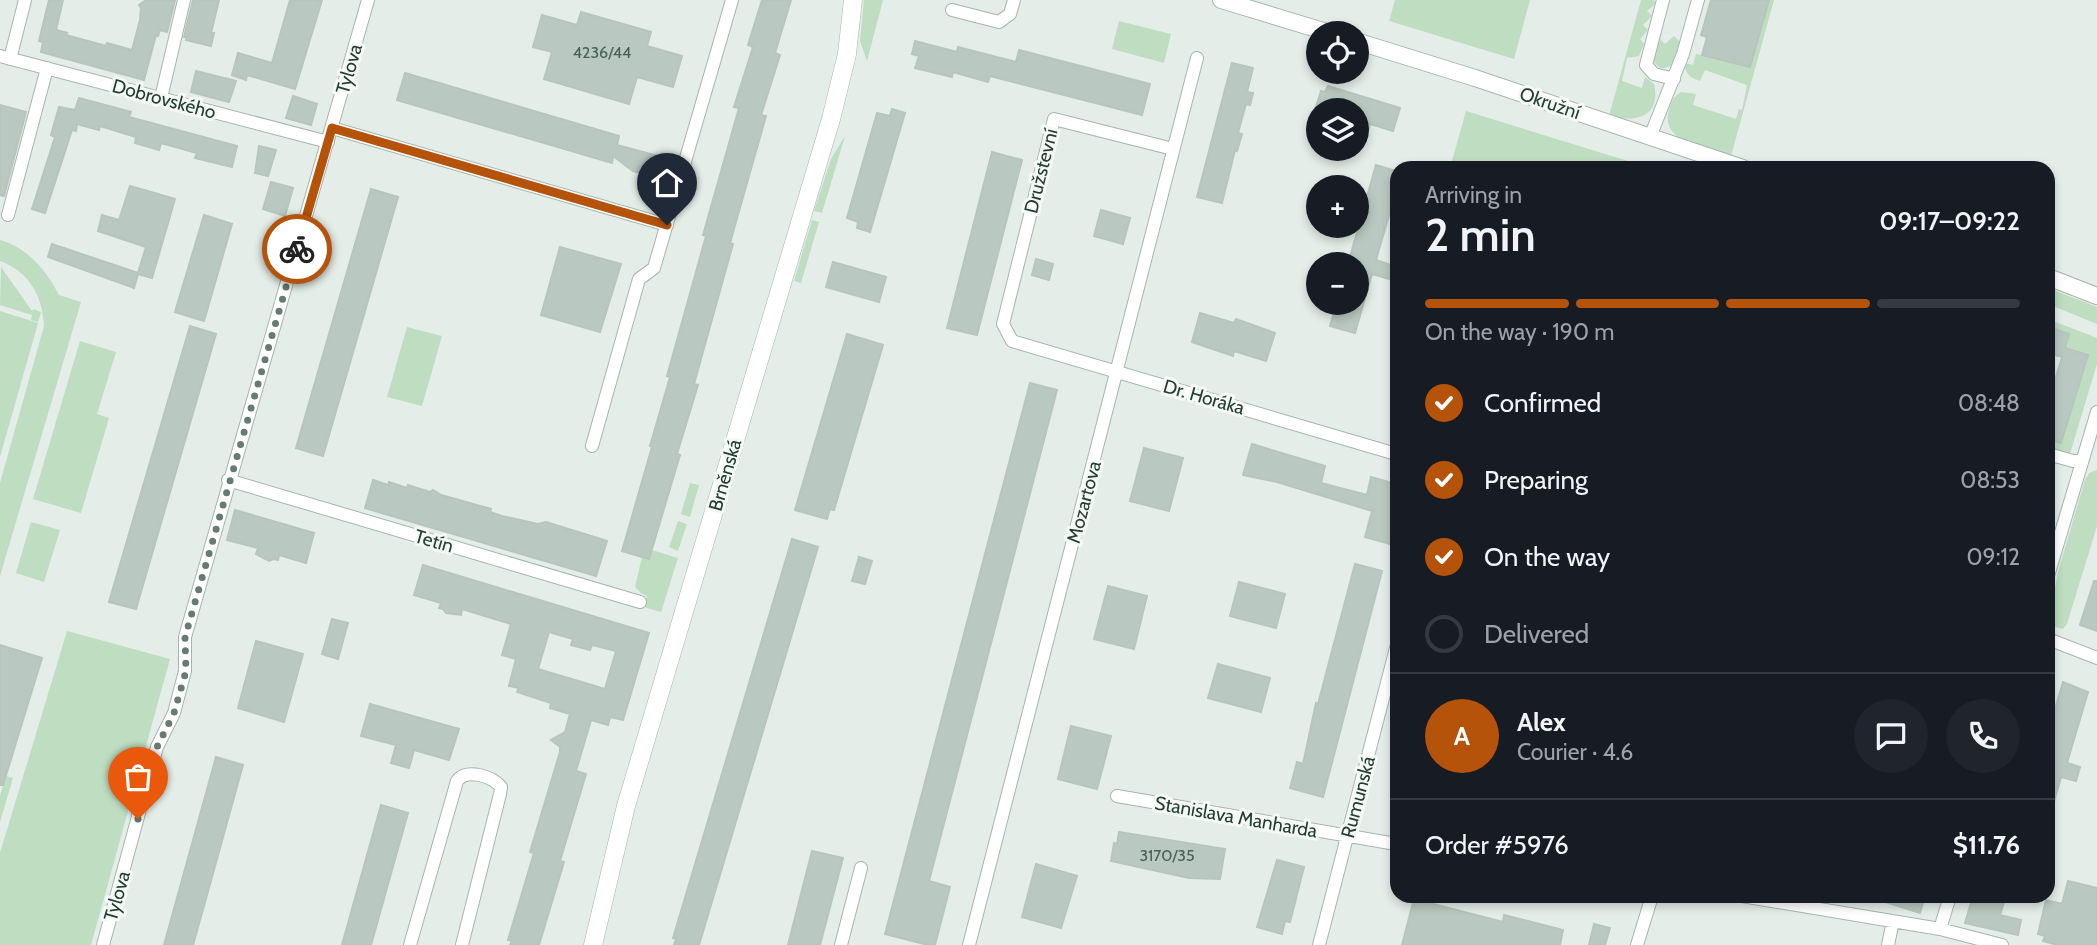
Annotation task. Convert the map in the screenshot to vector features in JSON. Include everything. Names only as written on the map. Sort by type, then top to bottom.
[{"type":"main road","name":"Brněnská","points":[[593,945],[626,806],[831,119],[847,54],[852,2]]},
{"type":"street","points":[[5,57],[24,0]]},
{"type":"street","points":[[161,98],[184,0]]},
{"type":"street","name":"Tylova","points":[[103,945],[157,747],[174,713],[183,682],[186,671],[185,637],[368,0]]},
{"type":"street","points":[[592,446],[639,279],[654,268],[732,0]]},
{"type":"street","points":[[952,10],[999,22],[1010,14],[1014,0]]},
{"type":"street","points":[[1221,0],[1306,26]]},
{"type":"street","points":[[1663,0],[1646,65],[1654,74],[1674,79]]},
{"type":"street","points":[[1650,137],[1674,79],[1698,0]]},
{"type":"street","name":"Okružní","points":[[1369,45],[1722,161]]},
{"type":"street","name":"Dobrovského","points":[[5,57],[328,142]]},
{"type":"street","name":"Mozartova","points":[[970,945],[1197,58]]},
{"type":"street","points":[[8,215],[47,68]]},
{"type":"street","name":"Družstevní","points":[[1012,341],[1003,324],[1054,119],[1173,149]]},
{"type":"street","points":[[332,128],[667,225]]},
{"type":"street","points":[[2055,280],[2097,296]]},
{"type":"street","name":"Dr. Horáka","points":[[1012,341],[1390,452]]},
{"type":"street","points":[[2055,552],[2097,412]]},
{"type":"street","points":[[2055,455],[2082,461]]},
{"type":"street","name":"Tetín","points":[[229,480],[640,602]]},
{"type":"street","points":[[2055,642],[2097,658]]},
{"type":"street","name":"Rumunská","points":[[1319,945],[1390,671]]},
{"type":"street","points":[[410,945],[457,781],[467,773],[495,780],[501,787],[462,945]]},
{"type":"street","name":"Stanislava Manharda","points":[[1117,796],[1390,843]]},
{"type":"street","points":[[841,945],[861,868]]},
{"type":"street","points":[[1637,945],[1650,903]]},
{"type":"street","points":[[1784,903],[1940,929],[2002,945]]},
{"type":"street","points":[[1940,929],[1948,903]]},
{"type":"street","points":[[1888,945],[1893,921]]},
{"type":"green space","points":[[864,0],[883,0],[867,61],[860,41]]},
{"type":"green space","points":[[1395,0],[1530,0],[1514,59],[1389,21]]},
{"type":"green space","points":[[1641,0],[1653,0],[1656,3],[1647,11],[1652,16],[1643,25],[1648,30],[1640,39],[1644,44],[1639,56],[1627,58],[1622,81],[1642,88],[1645,77],[1654,84],[1654,104],[1644,115],[1636,118],[1609,116]]},
{"type":"green space","points":[[1769,0],[1774,0],[1731,156],[1699,147],[1678,137],[1671,130],[1668,121],[1672,102],[1681,92],[1696,94],[1693,105],[1736,119],[1739,109],[1742,110],[1747,85],[1705,70],[1700,81],[1689,75],[1685,63],[1693,65],[1696,54],[1750,67]]},
{"type":"green space","points":[[1119,21],[1171,34],[1164,63],[1112,49]]},
{"type":"green space","points":[[1656,35],[1665,44],[1674,36],[1681,43],[1675,61],[1665,68],[1660,68],[1653,61]]},
{"type":"green space","points":[[1466,111],[1628,161],[1452,161]]},
{"type":"green space","points":[[845,136],[822,213],[814,211],[831,159]]},
{"type":"green space","points":[[812,220],[819,222],[801,283],[794,281]]},
{"type":"green space","points":[[0,240],[28,254],[59,295],[81,302],[0,576],[0,483],[44,326],[41,305],[32,286],[19,271],[0,261]]},
{"type":"green space","points":[[1,267],[32,311],[34,309],[41,312],[38,322],[31,320],[32,315],[0,305]]},
{"type":"green space","points":[[2055,291],[2097,307],[2097,324],[2055,307]]},
{"type":"green space","points":[[0,311],[38,323],[0,457]]},
{"type":"green space","points":[[2055,322],[2097,338],[2097,364],[2069,457],[2055,453],[2055,441],[2061,443],[2088,355],[2065,348],[2069,334],[2055,329]]},
{"type":"green space","points":[[407,327],[442,336],[422,406],[387,397]]},
{"type":"green space","points":[[80,341],[116,352],[97,414],[109,418],[81,513],[33,499]]},
{"type":"green space","points":[[2097,470],[2097,526],[2067,624],[2063,629],[2055,627],[2055,588],[2089,473]]},
{"type":"green space","points":[[690,483],[699,485],[690,517],[681,514]]},
{"type":"green space","points":[[678,521],[687,524],[678,551],[669,547]]},
{"type":"green space","points":[[31,522],[60,530],[44,582],[16,573]]},
{"type":"green space","points":[[652,550],[678,558],[661,612],[644,607],[647,596],[635,587],[642,557],[649,559]]},
{"type":"green space","points":[[67,631],[170,659],[91,945],[0,945],[0,853]]},
{"type":"green space","points":[[6,776],[13,778],[0,822],[0,796]]},
{"type":"building","points":[[49,0],[63,0],[56,30],[106,46],[107,43],[132,50],[140,20],[139,5],[146,0],[175,0],[167,32],[160,30],[158,36],[156,35],[144,80],[41,52],[43,42],[39,41]]},
{"type":"building","points":[[193,0],[219,0],[211,33],[214,33],[211,46],[186,40],[187,37],[184,37]]},
{"type":"building","points":[[290,0],[322,0],[295,89],[247,75],[246,80],[232,75],[238,53],[272,63]]},
{"type":"building","points":[[762,0],[791,0],[775,53],[780,55],[761,115],[766,116],[694,384],[698,385],[649,559],[622,551],[652,447],[650,446],[670,377],[667,376],[706,236],[703,235],[739,108],[734,107],[753,47],[748,45]]},
{"type":"building","points":[[1711,0],[1769,0],[1750,67],[1702,55],[1707,37],[1701,35]]},
{"type":"building","points":[[581,12],[651,32],[647,46],[682,56],[673,87],[637,77],[629,104],[544,79],[552,52],[533,47],[542,15],[577,25]]},
{"type":"building","points":[[915,41],[957,52],[958,47],[1016,62],[1019,50],[1150,84],[1142,115],[990,76],[988,82],[953,72],[952,77],[915,68],[919,56],[912,54]]},
{"type":"building","points":[[1232,63],[1253,68],[1247,92],[1253,93],[1250,105],[1246,104],[1238,133],[1242,134],[1237,151],[1235,150],[1222,203],[1197,197]]},
{"type":"building","points":[[196,71],[236,81],[229,102],[191,92]]},
{"type":"building","points":[[405,73],[619,136],[617,145],[658,156],[652,176],[633,171],[613,156],[612,163],[397,100]]},
{"type":"building","points":[[1328,86],[1367,98],[1319,98],[1321,91],[1325,92]]},
{"type":"building","points":[[293,96],[317,104],[311,125],[286,118]]},
{"type":"building","points":[[79,98],[131,112],[129,117],[237,146],[232,167],[195,158],[197,153],[161,143],[159,150],[135,143],[136,137],[100,126],[99,130],[77,124],[76,131],[72,130],[45,213],[32,209],[55,137],[51,135],[59,107],[75,110]]},
{"type":"building","points":[[1369,99],[1400,108],[1393,131],[1370,124],[1369,128]]},
{"type":"building","points":[[0,105],[26,112],[4,196],[0,195]]},
{"type":"building","points":[[892,109],[905,113],[870,232],[857,228],[858,222],[847,218],[877,113],[890,116]]},
{"type":"building","points":[[259,146],[276,150],[268,176],[255,173]]},
{"type":"building","points":[[992,152],[1022,160],[977,335],[947,328]]},
{"type":"building","points":[[1376,165],[1390,169],[1390,212],[1376,260],[1390,265],[1390,279],[1372,274],[1369,284],[1369,252],[1351,252],[1355,238],[1369,238],[1369,190]]},
{"type":"building","points":[[271,182],[293,188],[285,216],[263,209]]},
{"type":"building","points":[[130,186],[175,199],[152,278],[138,274],[134,288],[48,257],[52,244],[138,273],[146,247],[98,231],[102,215],[119,220]]},
{"type":"building","points":[[371,189],[398,197],[323,456],[296,448]]},
{"type":"building","points":[[1101,210],[1130,218],[1123,244],[1094,236]]},
{"type":"building","points":[[204,215],[232,224],[204,321],[175,312]]},
{"type":"building","points":[[560,247],[621,264],[600,332],[541,315]]},
{"type":"building","points":[[1036,259],[1053,264],[1049,280],[1032,275]]},
{"type":"building","points":[[833,262],[886,277],[879,302],[826,287]]},
{"type":"building","points":[[1200,313],[1234,323],[1236,319],[1275,333],[1266,361],[1234,351],[1233,356],[1192,342]]},
{"type":"building","points":[[1333,315],[1360,315],[1355,333],[1330,326]]},
{"type":"building","points":[[190,326],[216,334],[136,609],[109,602]]},
{"type":"building","points":[[2055,329],[2069,334],[2065,348],[2088,355],[2061,443],[2055,441],[2055,380],[2062,357],[2055,355]]},
{"type":"building","points":[[847,334],[883,345],[834,510],[830,509],[827,519],[795,510]]},
{"type":"building","points":[[1030,383],[1057,390],[929,881],[950,887],[935,945],[928,945],[885,934]]},
{"type":"building","points":[[1252,444],[1325,466],[1321,483],[1367,495],[1371,477],[1390,482],[1390,544],[1365,537],[1372,511],[1277,482],[1243,475]]},
{"type":"building","points":[[1144,448],[1183,458],[1169,511],[1130,501]]},
{"type":"building","points":[[373,480],[407,488],[408,485],[430,492],[433,490],[441,495],[491,509],[490,512],[502,516],[538,524],[546,522],[607,541],[596,576],[365,508]]},
{"type":"building","points":[[235,510],[314,533],[306,563],[279,555],[278,560],[269,561],[256,554],[258,548],[227,540]]},
{"type":"building","points":[[792,539],[818,547],[699,945],[674,945],[676,939],[673,938]]},
{"type":"building","points":[[859,557],[872,561],[865,584],[852,581]]},
{"type":"building","points":[[1355,564],[1382,571],[1323,797],[1290,788],[1297,762],[1303,764],[1316,703],[1318,704]]},
{"type":"building","points":[[423,565],[649,633],[623,720],[610,717],[608,725],[591,720],[576,771],[586,774],[560,861],[564,862],[539,945],[510,945],[512,941],[508,940],[534,853],[530,852],[560,752],[560,747],[551,740],[565,732],[570,714],[550,708],[551,703],[517,692],[519,688],[509,686],[516,659],[502,655],[511,624],[462,609],[461,615],[446,613],[439,608],[441,603],[414,595]],"holes":[[[549,632],[573,639],[571,645],[590,650],[592,645],[616,651],[605,689],[538,669]]]},
{"type":"building","points":[[2094,581],[2097,581],[2097,631],[2080,625]]},
{"type":"building","points":[[1239,582],[1285,594],[1276,628],[1230,616]]},
{"type":"building","points":[[1108,586],[1147,596],[1134,649],[1094,639]]},
{"type":"building","points":[[332,619],[348,623],[338,659],[322,654]]},
{"type":"building","points":[[256,641],[303,654],[284,722],[238,708]]},
{"type":"building","points":[[0,645],[42,658],[3,785],[0,785]]},
{"type":"building","points":[[1218,664],[1270,678],[1261,712],[1208,698]]},
{"type":"building","points":[[2063,682],[2088,692],[2067,763],[2080,767],[2076,781],[2061,777],[2055,798],[2055,709]]},
{"type":"building","points":[[370,704],[459,729],[449,760],[414,750],[409,768],[391,763],[396,745],[361,736]]},
{"type":"building","points":[[1071,726],[1111,736],[1097,789],[1058,779]]},
{"type":"building","points":[[216,757],[243,765],[193,945],[164,945]]},
{"type":"building","points":[[381,805],[408,813],[371,945],[342,945]]},
{"type":"building","points":[[1119,832],[1225,849],[1220,879],[1189,878],[1111,861]]},
{"type":"building","points":[[812,851],[843,858],[820,945],[788,945]]},
{"type":"building","points":[[1277,860],[1304,867],[1290,922],[1285,921],[1282,934],[1257,927]]},
{"type":"building","points":[[1036,864],[1077,876],[1061,928],[1022,917]]},
{"type":"building","points":[[2068,881],[2097,888],[2097,945],[2058,945],[2043,941],[2045,936],[2038,934],[2045,903],[2062,904]]},
{"type":"building","points":[[1413,903],[1429,903],[1503,922],[1504,915],[1563,930],[1560,945],[1402,945]]},
{"type":"building","points":[[1889,903],[1923,903],[1920,913]]},
{"type":"building","points":[[1971,903],[2004,903],[2000,915],[2021,920],[2018,935],[1965,923]]},
{"type":"building","points":[[1594,924],[1610,928],[1605,945],[1589,945]]},
{"type":"way so far","points":[[138,819],[157,747],[174,713],[186,671],[185,637],[297,249]]},
{"type":"route","points":[[297,249],[332,128],[667,225]]}]
